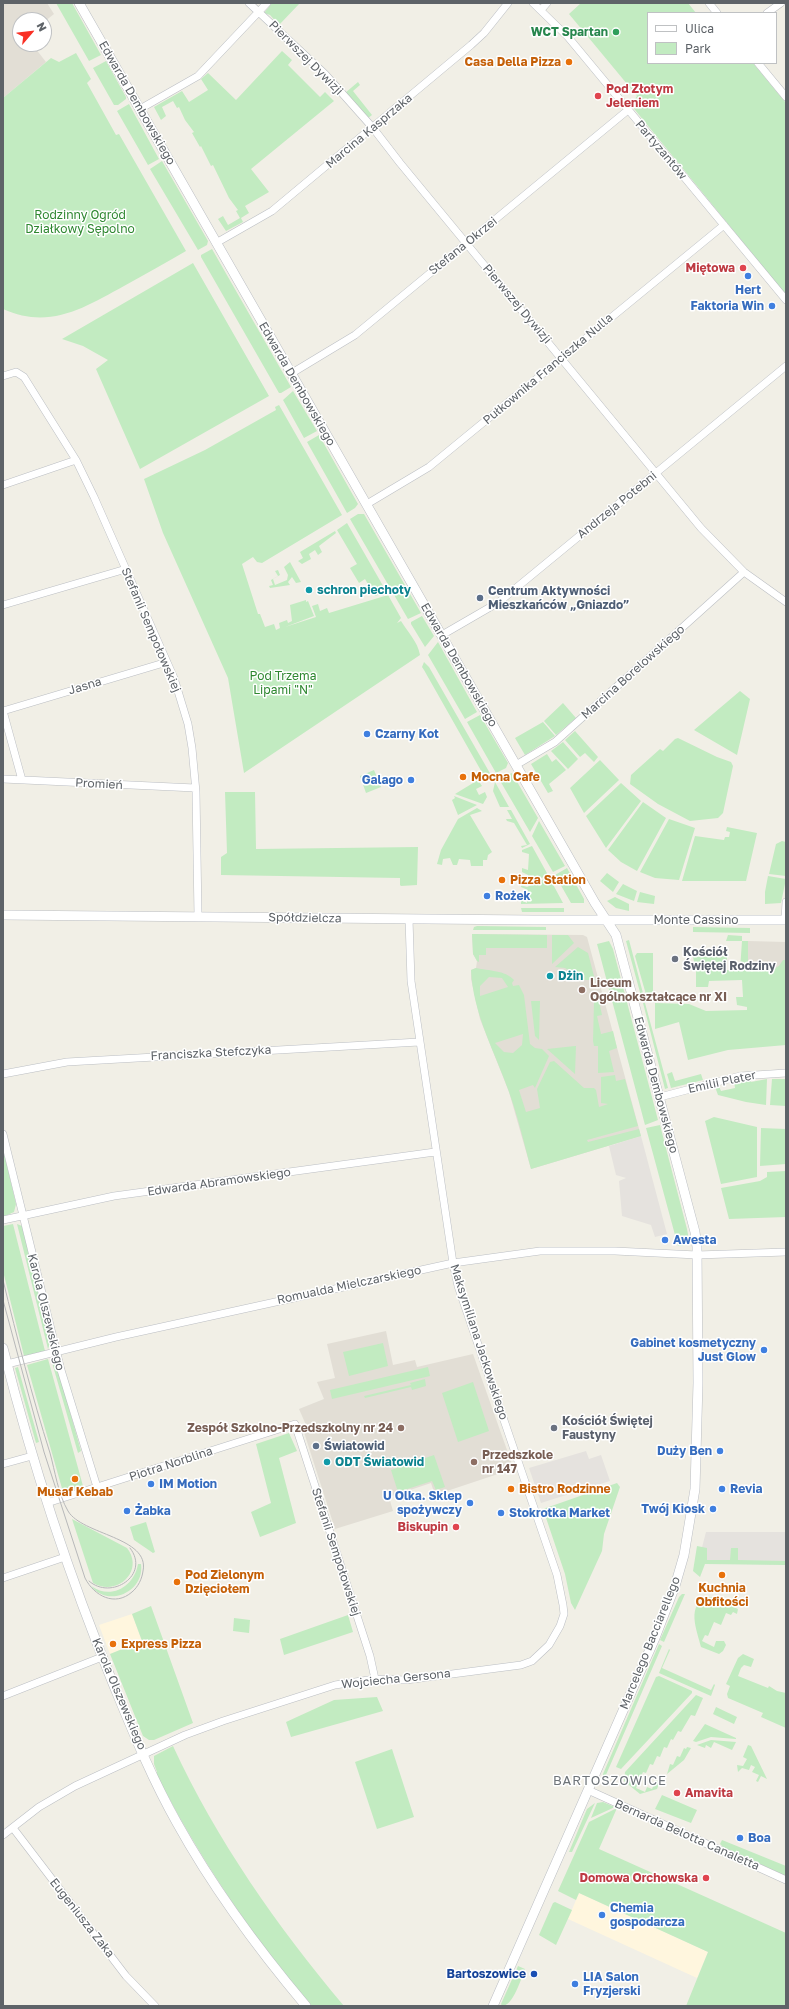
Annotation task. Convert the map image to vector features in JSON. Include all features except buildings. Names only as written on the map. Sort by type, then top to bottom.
[{"type":"street","name":"Edwarda Dembowskiego","points":[[79,3],[595,903],[616,935],[695,1232],[697,1255]]},
{"type":"street","name":"Pierwszej Dywizji","points":[[249,3],[325,74],[373,128],[466,244],[562,358],[701,528],[744,572],[786,602]]},
{"type":"street","points":[[140,109],[198,76],[267,3]]},
{"type":"street","name":"Marcina Kasprzaka","points":[[216,242],[272,211],[472,45],[484,33],[508,3]]},
{"type":"street","name":"Partyzantów","points":[[533,3],[568,37],[786,300]]},
{"type":"street","points":[[541,10],[547,3]]},
{"type":"street","points":[[709,3],[716,12]]},
{"type":"street","points":[[768,12],[781,3]]},
{"type":"street","points":[[759,64],[786,97]]},
{"type":"street","name":"Stefana Okrzei","points":[[292,373],[349,340],[628,110]]},
{"type":"street","name":"Pułkownika Franciszka Nulla","points":[[367,504],[429,467],[724,225]]},
{"type":"street","name":"Andrzeja Potebni","points":[[442,635],[499,602],[786,366]]},
{"type":"street","name":"Stefanii Sempołowskiej","points":[[3,376],[16,372],[24,377],[76,460],[167,662],[188,724],[195,788],[198,916]]},
{"type":"street","points":[[3,484],[76,460]]},
{"type":"street","points":[[3,605],[126,569]]},
{"type":"street","name":"Marcina Borelowskiego","points":[[516,765],[555,742],[744,572]]},
{"type":"street","name":"Jasna","points":[[3,711],[167,662]]},
{"type":"street","points":[[3,711],[22,780]]},
{"type":"street","name":"Promień","points":[[3,779],[195,788]]},
{"type":"street","points":[[785,920],[786,902]]},
{"type":"street","name":"Spółdzielcza","points":[[3,915],[606,920]]},
{"type":"street","name":"Maksymiliana Jackowskiego","points":[[410,918],[411,981],[453,1263],[458,1286],[557,1576],[562,1596],[564,1614],[555,1638]]},
{"type":"street","name":"Monte Cassino","points":[[606,920],[785,920]]},
{"type":"street","name":"Franciszka Stefczyka","points":[[3,1074],[67,1062],[419,1042]]},
{"type":"street","name":"Emilii Plater","points":[[660,1097],[740,1076],[786,1072]]},
{"type":"street","name":"Karola Olszewskiego","points":[[3,1134],[57,1352],[97,1487]]},
{"type":"street","name":"Edwarda Abramowskiego","points":[[3,1220],[114,1196],[436,1152]]},
{"type":"street","name":"Romualda Mielczarskiego","points":[[7,1364],[116,1337],[453,1263],[540,1251],[615,1251],[697,1255],[786,1252]]},
{"type":"street","name":"Marcelego Bacciarellego","points":[[493,2006],[655,1638],[675,1586],[686,1548],[694,1499],[697,1457],[697,1255]]},
{"type":"street","name":"Karola Olszewskiego","points":[[4,1352],[32,1456],[65,1557],[102,1657],[143,1753],[177,1823],[206,1871],[270,1962],[306,2006]]},
{"type":"street","name":"Stefanii Sempołowskiej","points":[[295,1424],[370,1656],[375,1679]]},
{"type":"street","name":"Piotra Norblina","points":[[47,1503],[295,1424]]},
{"type":"street","points":[[4,1462],[32,1456]]},
{"type":"street","points":[[3,1578],[65,1557]]},
{"type":"street","name":"Wojciecha Gersona","points":[[3,1835],[40,1807],[75,1786],[143,1753],[196,1730],[335,1685],[375,1679],[406,1680],[521,1665],[536,1658],[555,1638]]},
{"type":"street","points":[[3,1696],[102,1657]]},
{"type":"street","name":"Bernarda Belotta Canaletta","points":[[588,1790],[786,1880]]},
{"type":"street","name":"Eugeniusza Zaka","points":[[13,1828],[126,1976],[154,2006]]},
{"type":"shaded area","points":[[3,3],[47,3],[54,14],[52,16],[52,12],[12,12],[12,52],[38,52],[46,62],[3,98]]},
{"type":"shaded area","points":[[472,934],[583,935],[587,937],[641,1136],[531,1169],[509,1092],[480,1019],[471,979],[471,970],[476,968],[477,961],[473,954]]},
{"type":"shaded area","points":[[748,941],[786,942],[786,967],[747,1007]]},
{"type":"shaded area","points":[[641,1136],[667,1234],[655,1237],[651,1225],[622,1216],[619,1181],[626,1178],[616,1175],[609,1146]]},
{"type":"shaded area","name":"Zespół Szkolno-Przedszkolny nr 24","points":[[386,1331],[393,1365],[415,1360],[417,1367],[473,1354],[513,1467],[510,1470],[438,1494],[434,1492],[431,1483],[389,1497],[393,1511],[335,1529],[302,1426],[306,1425],[299,1409],[324,1399],[317,1382],[335,1378],[327,1344]]},
{"type":"shaded area","points":[[586,1451],[589,1459],[601,1455],[610,1481],[541,1503],[529,1468]]},
{"type":"shaded area","points":[[706,1532],[786,1532],[786,1565],[698,1563]]},
{"type":"shaded area","points":[[132,1614],[142,1641],[110,1654],[99,1625]]},
{"type":"shaded area","points":[[579,1893],[708,1952],[697,1978],[568,1919]]},
{"type":"green space","points":[[56,3],[72,3],[101,55],[89,61]]},
{"type":"green space","points":[[272,3],[300,3],[279,25],[270,15],[264,13]]},
{"type":"green space","points":[[581,3],[688,3],[695,12],[647,12],[647,64],[754,64],[786,103],[786,295],[631,105],[637,96],[569,14]]},
{"type":"green space","points":[[282,51],[292,60],[288,65],[320,97],[325,92],[334,101],[251,169],[269,192],[245,206],[249,213],[241,218],[243,222],[226,231],[218,219],[223,216],[228,225],[240,218],[236,211],[238,210],[229,198],[213,165],[211,166],[201,146],[200,147],[192,133],[194,132],[185,120],[179,107],[177,108],[173,101],[162,107],[166,116],[161,120],[154,107],[182,91],[189,102],[208,90],[201,79],[208,73],[236,100]]},
{"type":"green space","name":"Rodzinny Ogród Działkowy Sępolno","points":[[76,53],[91,79],[87,83],[116,135],[119,134],[186,251],[95,302],[66,314],[51,317],[20,315],[3,309],[3,98],[51,58],[59,62]]},
{"type":"green space","points":[[106,61],[126,97],[126,99],[118,105],[114,105],[93,68]]},
{"type":"green space","points":[[358,82],[360,85],[353,91],[372,115],[367,119],[345,93]]},
{"type":"green space","points":[[129,104],[159,159],[148,165],[117,111]]},
{"type":"green space","points":[[162,161],[208,241],[207,245],[198,250],[150,169]]},
{"type":"green space","points":[[212,249],[291,387],[281,393],[279,393],[201,257],[201,255]]},
{"type":"green space","points":[[193,263],[269,396],[140,469],[96,369],[108,360],[83,346],[62,339]]},
{"type":"green space","points":[[293,391],[317,431],[304,438],[283,400]]},
{"type":"green space","name":"Pod Trzema Lipami \"N\"","points":[[279,405],[342,515],[262,563],[257,562],[253,557],[242,564],[258,614],[260,614],[265,627],[274,624],[276,630],[280,628],[279,623],[287,620],[288,623],[292,621],[290,605],[306,600],[306,602],[308,601],[314,616],[285,627],[316,617],[312,606],[318,604],[320,611],[327,608],[329,613],[388,595],[401,618],[397,623],[401,621],[415,641],[420,655],[244,773],[228,678],[163,533],[144,479],[205,450],[276,410],[275,407]]},
{"type":"green space","points":[[319,435],[358,504],[347,513],[307,442]]},
{"type":"green space","points":[[358,514],[364,514],[421,613],[408,619],[350,519]]},
{"type":"green space","points":[[347,523],[386,592],[375,596],[365,579],[359,583],[350,568],[357,564],[337,530]]},
{"type":"green space","points":[[335,531],[336,533],[319,546],[322,552],[318,555],[315,550],[309,554],[311,559],[302,564],[298,561],[303,558],[300,552]]},
{"type":"green space","points":[[290,562],[301,582],[296,583],[292,577],[288,582],[290,585],[270,588],[269,586],[273,585],[271,580],[278,576],[275,571],[278,570],[280,575],[273,579],[275,585],[287,580],[288,575],[284,567]]},
{"type":"green space","points":[[422,616],[434,636],[425,647],[411,624],[411,622]]},
{"type":"green space","points":[[438,642],[477,712],[465,719],[428,655]]},
{"type":"green space","points":[[424,662],[429,667],[491,775],[489,777],[484,776],[422,667]]},
{"type":"green space","points":[[740,691],[750,699],[737,755],[694,730]]},
{"type":"green space","points":[[563,703],[576,718],[556,735],[544,721]]},
{"type":"green space","points":[[480,715],[508,763],[506,768],[496,773],[467,722]]},
{"type":"green space","points":[[543,722],[555,736],[525,755],[515,738]]},
{"type":"green space","points":[[575,731],[598,757],[594,762],[585,753],[580,757],[565,740]]},
{"type":"green space","points":[[678,738],[717,757],[731,762],[733,766],[723,813],[718,818],[690,821],[658,804],[630,784],[631,775],[660,749],[663,751],[675,739]]},
{"type":"green space","points":[[563,742],[578,759],[568,769],[551,751]]},
{"type":"green space","points":[[547,754],[552,762],[556,759],[566,770],[549,784],[553,791],[548,793],[531,764]]},
{"type":"green space","points":[[600,760],[619,780],[584,813],[570,788]]},
{"type":"green space","points":[[374,770],[381,787],[366,793],[360,776]]},
{"type":"green space","points":[[512,773],[538,818],[530,832],[499,779]]},
{"type":"green space","points":[[478,780],[482,786],[476,789],[479,795],[485,792],[487,797],[483,804],[455,794]]},
{"type":"green space","points":[[495,782],[509,807],[500,807],[493,791]]},
{"type":"green space","points":[[621,783],[641,801],[606,848],[586,816]]},
{"type":"green space","points":[[225,792],[255,792],[256,849],[418,847],[417,885],[401,886],[400,878],[221,875],[221,857],[227,853]]},
{"type":"green space","points":[[454,796],[477,805],[458,815],[452,800],[455,798]]},
{"type":"green space","points":[[643,802],[666,818],[637,871],[621,862],[608,850]]},
{"type":"green space","points":[[477,808],[482,811],[470,815],[492,852],[488,855],[487,860],[483,860],[483,866],[471,866],[470,860],[459,859],[457,865],[453,865],[450,858],[443,859],[442,865],[437,864],[441,850],[458,819]]},
{"type":"green space","points":[[507,810],[511,810],[530,844],[522,848],[521,846],[527,845],[514,823],[507,821],[506,819],[512,819]]},
{"type":"green space","points":[[669,819],[695,828],[679,880],[655,878],[640,872]]},
{"type":"green space","points":[[539,821],[565,866],[553,872],[532,836]]},
{"type":"green space","points":[[727,827],[757,833],[746,881],[682,881],[695,836],[724,840],[725,837],[729,837],[730,832],[726,831]]},
{"type":"green space","points":[[782,841],[786,842],[786,876],[769,874],[776,844]]},
{"type":"green space","points":[[532,846],[548,875],[528,884],[528,875],[522,872],[522,868],[528,870],[529,854],[522,852],[522,850]]},
{"type":"green space","points":[[567,868],[584,899],[584,903],[571,903],[555,875]]},
{"type":"green space","points":[[607,873],[619,882],[613,892],[600,881]]},
{"type":"green space","points":[[768,876],[786,879],[781,903],[765,904],[765,892]]},
{"type":"green space","points":[[549,877],[563,903],[521,904],[521,900],[527,903],[528,890],[521,887],[521,885],[527,887]]},
{"type":"green space","points":[[623,884],[637,891],[634,901],[616,894]]},
{"type":"green space","points":[[640,892],[655,896],[654,904],[637,902]]},
{"type":"green space","points":[[615,897],[629,904],[629,911],[616,908],[607,901]]},
{"type":"green space","points":[[521,908],[564,908],[564,912],[522,912]]},
{"type":"green space","points":[[474,927],[546,927],[546,930],[473,930]]},
{"type":"green space","points":[[693,927],[750,928],[750,933],[693,932]]},
{"type":"green space","points":[[472,934],[547,935],[547,948],[486,948],[486,955],[479,955],[479,962],[473,954]]},
{"type":"green space","points":[[552,935],[568,935],[574,943],[552,964]]},
{"type":"green space","points":[[728,935],[742,936],[742,941],[726,941]]},
{"type":"green space","points":[[629,940],[644,997],[641,996],[626,941]]},
{"type":"green space","points":[[609,941],[613,949],[658,1120],[645,1125],[597,944]]},
{"type":"green space","points":[[742,941],[748,941],[748,970],[758,963],[765,962],[775,968],[779,966],[783,960],[786,960],[786,1045],[728,1050],[688,1060],[679,1022],[655,1029],[655,1003],[689,1004],[706,1011],[747,1010],[747,1007],[737,1005],[736,997],[743,997],[742,980],[709,981],[708,987],[696,987],[696,970],[693,957],[727,956],[727,970],[740,970]]},
{"type":"green space","points":[[578,947],[588,953],[595,980],[568,980],[568,970],[565,968],[555,967]]},
{"type":"green space","points":[[637,953],[653,953],[653,998],[647,998],[635,956]]},
{"type":"green space","points":[[476,968],[506,974],[514,980],[512,983],[513,986],[519,985],[524,995],[530,1044],[535,1048],[542,1049],[549,1056],[535,1088],[533,1085],[519,1090],[526,1112],[540,1108],[537,1089],[550,1062],[554,1061],[584,1088],[594,1088],[596,1090],[599,1107],[608,1104],[601,1103],[601,1077],[615,1075],[616,1081],[625,1079],[638,1126],[587,1140],[588,1142],[639,1129],[641,1136],[531,1169],[512,1101],[480,1017],[471,970]],"holes":[[[489,977],[502,978],[508,987],[480,996],[480,986]],[[523,1034],[522,1045],[513,1053],[504,1052],[495,1043]]]},
{"type":"green space","points":[[531,1001],[540,1001],[539,1040],[535,1036]]},
{"type":"green space","points":[[599,1001],[602,1015],[597,1016],[601,1034],[613,1031],[617,1048],[609,1051],[614,1072],[598,1073],[598,1046],[594,1046],[593,1041],[594,1002]]},
{"type":"green space","points":[[643,1003],[645,1003],[668,1088],[665,1089]]},
{"type":"green space","points":[[576,1046],[575,1074],[547,1049]]},
{"type":"green space","points":[[672,1072],[675,1081],[701,1074],[703,1080],[671,1088],[667,1074]]},
{"type":"green space","points":[[750,1079],[751,1082],[767,1079],[766,1105],[718,1095],[715,1087],[719,1086],[721,1091],[735,1088],[734,1081]]},
{"type":"green space","points":[[772,1079],[786,1079],[786,1106],[770,1105]]},
{"type":"green space","points":[[714,1117],[757,1127],[757,1177],[721,1184],[705,1121]]},
{"type":"green space","points":[[660,1125],[687,1229],[689,1240],[688,1245],[678,1246],[646,1128]]},
{"type":"green space","points":[[761,1128],[786,1129],[786,1164],[760,1166]]},
{"type":"green space","points":[[3,1148],[16,1204],[14,1212],[3,1217]]},
{"type":"green space","points":[[786,1171],[786,1217],[729,1219],[721,1188],[760,1181],[767,1177],[767,1172]]},
{"type":"green space","points":[[13,1224],[45,1351],[24,1356],[3,1271],[3,1226]]},
{"type":"green space","points":[[17,1224],[22,1226],[51,1340],[48,1349]]},
{"type":"green space","points":[[383,1343],[388,1366],[349,1376],[343,1352]]},
{"type":"green space","points":[[48,1359],[83,1486],[63,1492],[27,1365]]},
{"type":"green space","points":[[51,1359],[56,1362],[81,1451],[78,1453]]},
{"type":"green space","points":[[18,1367],[39,1442],[36,1443],[15,1368]]},
{"type":"green space","points":[[428,1367],[430,1376],[332,1399],[330,1390]]},
{"type":"green space","points":[[425,1379],[426,1386],[412,1390],[411,1387],[365,1398],[364,1396],[411,1385],[410,1383]]},
{"type":"green space","points":[[473,1382],[489,1431],[458,1442],[442,1393]]},
{"type":"green space","points":[[289,1433],[297,1451],[279,1458],[296,1523],[260,1537],[251,1512],[271,1503],[256,1444]]},
{"type":"green space","points":[[434,1455],[445,1487],[436,1490],[432,1481],[398,1492],[391,1470]]},
{"type":"green space","points":[[617,1483],[620,1487],[604,1534],[602,1551],[575,1610],[571,1603],[565,1574],[543,1509]]},
{"type":"green space","points":[[72,1519],[127,1548],[132,1557],[133,1565],[126,1579],[111,1587],[93,1583]]},
{"type":"green space","points":[[146,1522],[155,1552],[153,1553],[134,1540],[130,1527]]},
{"type":"green space","points":[[697,1546],[707,1548],[707,1560],[730,1560],[731,1548],[738,1548],[738,1560],[786,1561],[786,1565],[705,1564],[700,1577],[693,1571]]},
{"type":"green space","points":[[138,1564],[141,1564],[141,1574],[137,1582],[124,1594],[107,1596],[98,1593],[91,1586],[106,1592],[120,1589],[127,1585],[132,1579]]},
{"type":"green space","points":[[682,1594],[685,1594],[664,1642],[660,1640],[679,1597]]},
{"type":"green space","points":[[709,1597],[738,1609],[737,1614],[733,1612],[731,1615],[726,1613],[721,1625],[714,1622],[708,1636],[705,1635],[702,1641],[714,1647],[716,1641],[724,1641],[726,1645],[723,1651],[719,1654],[701,1647],[695,1626],[694,1618],[697,1605],[702,1600]]},
{"type":"green space","points":[[151,1606],[193,1723],[154,1740],[149,1740],[143,1736],[110,1654],[142,1641],[132,1614]]},
{"type":"green space","points":[[348,1615],[353,1632],[284,1655],[280,1639]]},
{"type":"green space","points":[[234,1618],[250,1620],[249,1633],[233,1631]]},
{"type":"green space","points":[[659,1644],[662,1646],[602,1784],[603,1774]]},
{"type":"green space","points":[[669,1649],[670,1650],[662,1668],[711,1690],[714,1684],[715,1685],[711,1696],[659,1673]]},
{"type":"green space","points":[[743,1654],[754,1659],[751,1667],[744,1665],[741,1668],[738,1676],[768,1688],[769,1686],[777,1691],[786,1693],[786,1728],[761,1717],[763,1713],[728,1698],[727,1694],[730,1686],[726,1684],[738,1658]]},
{"type":"green space","points":[[659,1676],[692,1691],[692,1693],[621,1769],[616,1767],[656,1677]]},
{"type":"green space","points":[[696,1695],[703,1698],[695,1716],[691,1715],[681,1732],[678,1731],[673,1740],[671,1739],[667,1748],[664,1747],[660,1757],[657,1756],[653,1765],[650,1764],[646,1773],[643,1772],[636,1788],[645,1792],[647,1787],[652,1789],[656,1780],[659,1782],[661,1779],[657,1789],[640,1794],[624,1781],[625,1772]]},
{"type":"green space","points":[[377,1697],[383,1711],[291,1737],[286,1722],[334,1700]]},
{"type":"green space","points":[[716,1707],[737,1717],[734,1724],[713,1714]]},
{"type":"green space","points":[[705,1724],[736,1739],[711,1737],[696,1742],[693,1741]]},
{"type":"green space","points":[[711,1740],[736,1742],[732,1750],[714,1742],[711,1748],[706,1745],[705,1748],[697,1745]]},
{"type":"green space","points":[[748,1745],[751,1746],[767,1779],[761,1776],[758,1782],[756,1781],[759,1775],[752,1772],[755,1767],[751,1765],[749,1770],[742,1768],[738,1772],[737,1765],[743,1766],[747,1759],[743,1757]]},
{"type":"green space","points":[[173,1746],[209,1815],[250,1882],[295,1945],[344,2006],[309,2006],[226,1894],[189,1835],[156,1773],[154,1756]]},
{"type":"green space","points":[[687,1747],[691,1748],[684,1760],[667,1774],[670,1764],[673,1765],[677,1756],[680,1757],[684,1748],[686,1749]]},
{"type":"green space","points":[[392,1749],[414,1817],[377,1829],[355,1762]]},
{"type":"green space","points":[[662,1795],[697,1810],[691,1823],[655,1809]]},
{"type":"green space","points":[[603,1802],[615,1807],[591,1818],[597,1803]]},
{"type":"green space","points":[[595,1803],[572,1852],[569,1852],[587,1809]]},
{"type":"green space","points":[[617,1808],[599,1849],[786,1933],[786,2006],[686,2006],[708,1952],[579,1893],[576,1900],[558,1891],[589,1822]]},
{"type":"green space","points":[[722,1840],[786,1866],[786,1876],[723,1847],[720,1844]]},
{"type":"green space","points":[[555,1902],[572,1910],[556,1945],[539,1935],[553,1903]]},
{"type":"green space","points":[[518,1966],[525,1969],[519,1985],[510,2002],[502,2006],[501,2004]]},
{"type":"tram line","points":[[3,1280],[19,1345],[59,1490],[68,1511],[76,1519],[87,1526],[126,1543],[136,1551],[142,1560],[143,1571],[141,1580],[132,1592],[119,1599],[112,1599],[99,1594],[85,1578],[44,1452],[3,1300]]},
{"type":"tram line","points":[[89,1581],[98,1586],[108,1588],[126,1582],[132,1576],[136,1567],[135,1558],[130,1548]]},
{"type":"place","name":"WCT Spartan","points":[[616,32]]},
{"type":"place","name":"Casa Della Pizza","points":[[569,62]]},
{"type":"place","name":"Pod Złotym Jeleniem","points":[[598,96]]},
{"type":"place","name":"Miętowa","points":[[743,268]]},
{"type":"place","name":"Hert","points":[[748,276]]},
{"type":"place","name":"Faktoria Win","points":[[772,306]]},
{"type":"place","name":"schron piechoty","points":[[309,590]]},
{"type":"place","name":"Centrum Aktywności Mieszkańców „Gniazdo”","points":[[480,598]]},
{"type":"place","name":"Czarny Kot","points":[[367,734]]},
{"type":"place","name":"Mocna Cafe","points":[[463,777]]},
{"type":"place","name":"Galago","points":[[411,780]]},
{"type":"place","name":"Pizza Station","points":[[502,880]]},
{"type":"place","name":"Rożek","points":[[487,896]]},
{"type":"place","name":"Kościół Świętej Rodziny","points":[[675,959]]},
{"type":"place","name":"Dżin","points":[[550,976]]},
{"type":"place","name":"Liceum Ogólnokształcące nr XI","points":[[582,990]]},
{"type":"place","name":"Awesta","points":[[665,1240]]},
{"type":"place","name":"Gabinet kosmetyczny Just Glow","points":[[764,1350]]},
{"type":"place","name":"Zespół Szkolno-Przedszkolny nr 24","points":[[401,1428]]},
{"type":"place","name":"Kościół Świętej Faustyny","points":[[554,1428]]},
{"type":"place","name":"Światowid","points":[[316,1446]]},
{"type":"place","name":"Duży Ben","points":[[720,1451]]},
{"type":"place","name":"ODT Światowid","points":[[327,1462]]},
{"type":"place","name":"Przedszkole nr 147","points":[[474,1462]]},
{"type":"place","name":"Musaf Kebab","points":[[75,1479]]},
{"type":"place","name":"IM Motion","points":[[151,1484]]},
{"type":"place","name":"Bistro Rodzinne","points":[[511,1489]]},
{"type":"place","name":"Revia","points":[[722,1489]]},
{"type":"place","name":"U Olka. Sklep spożywczy","points":[[470,1503]]},
{"type":"place","name":"Twój Kiosk","points":[[713,1509]]},
{"type":"place","name":"Żabka","points":[[127,1511]]},
{"type":"place","name":"Stokrotka Market","points":[[501,1513]]},
{"type":"place","name":"Biskupin","points":[[456,1527]]},
{"type":"place","name":"Kuchnia Obfitości","points":[[722,1575]]},
{"type":"place","name":"Pod Zielonym Dzięciołem","points":[[177,1582]]},
{"type":"place","name":"Express Pizza","points":[[113,1644]]},
{"type":"place","name":"Amavita","points":[[677,1793]]},
{"type":"place","name":"Boa","points":[[740,1838]]},
{"type":"place","name":"Domowa Orchowska","points":[[706,1878]]},
{"type":"place","name":"Chemia gospodarcza","points":[[602,1915]]},
{"type":"place","name":"Bartoszowice","points":[[534,1974]]},
{"type":"place","name":"LIA Salon Fryzjerski","points":[[575,1984]]},
{"type":"district","name":"BARTOSZOWICE","points":[[610,1781]]}]
